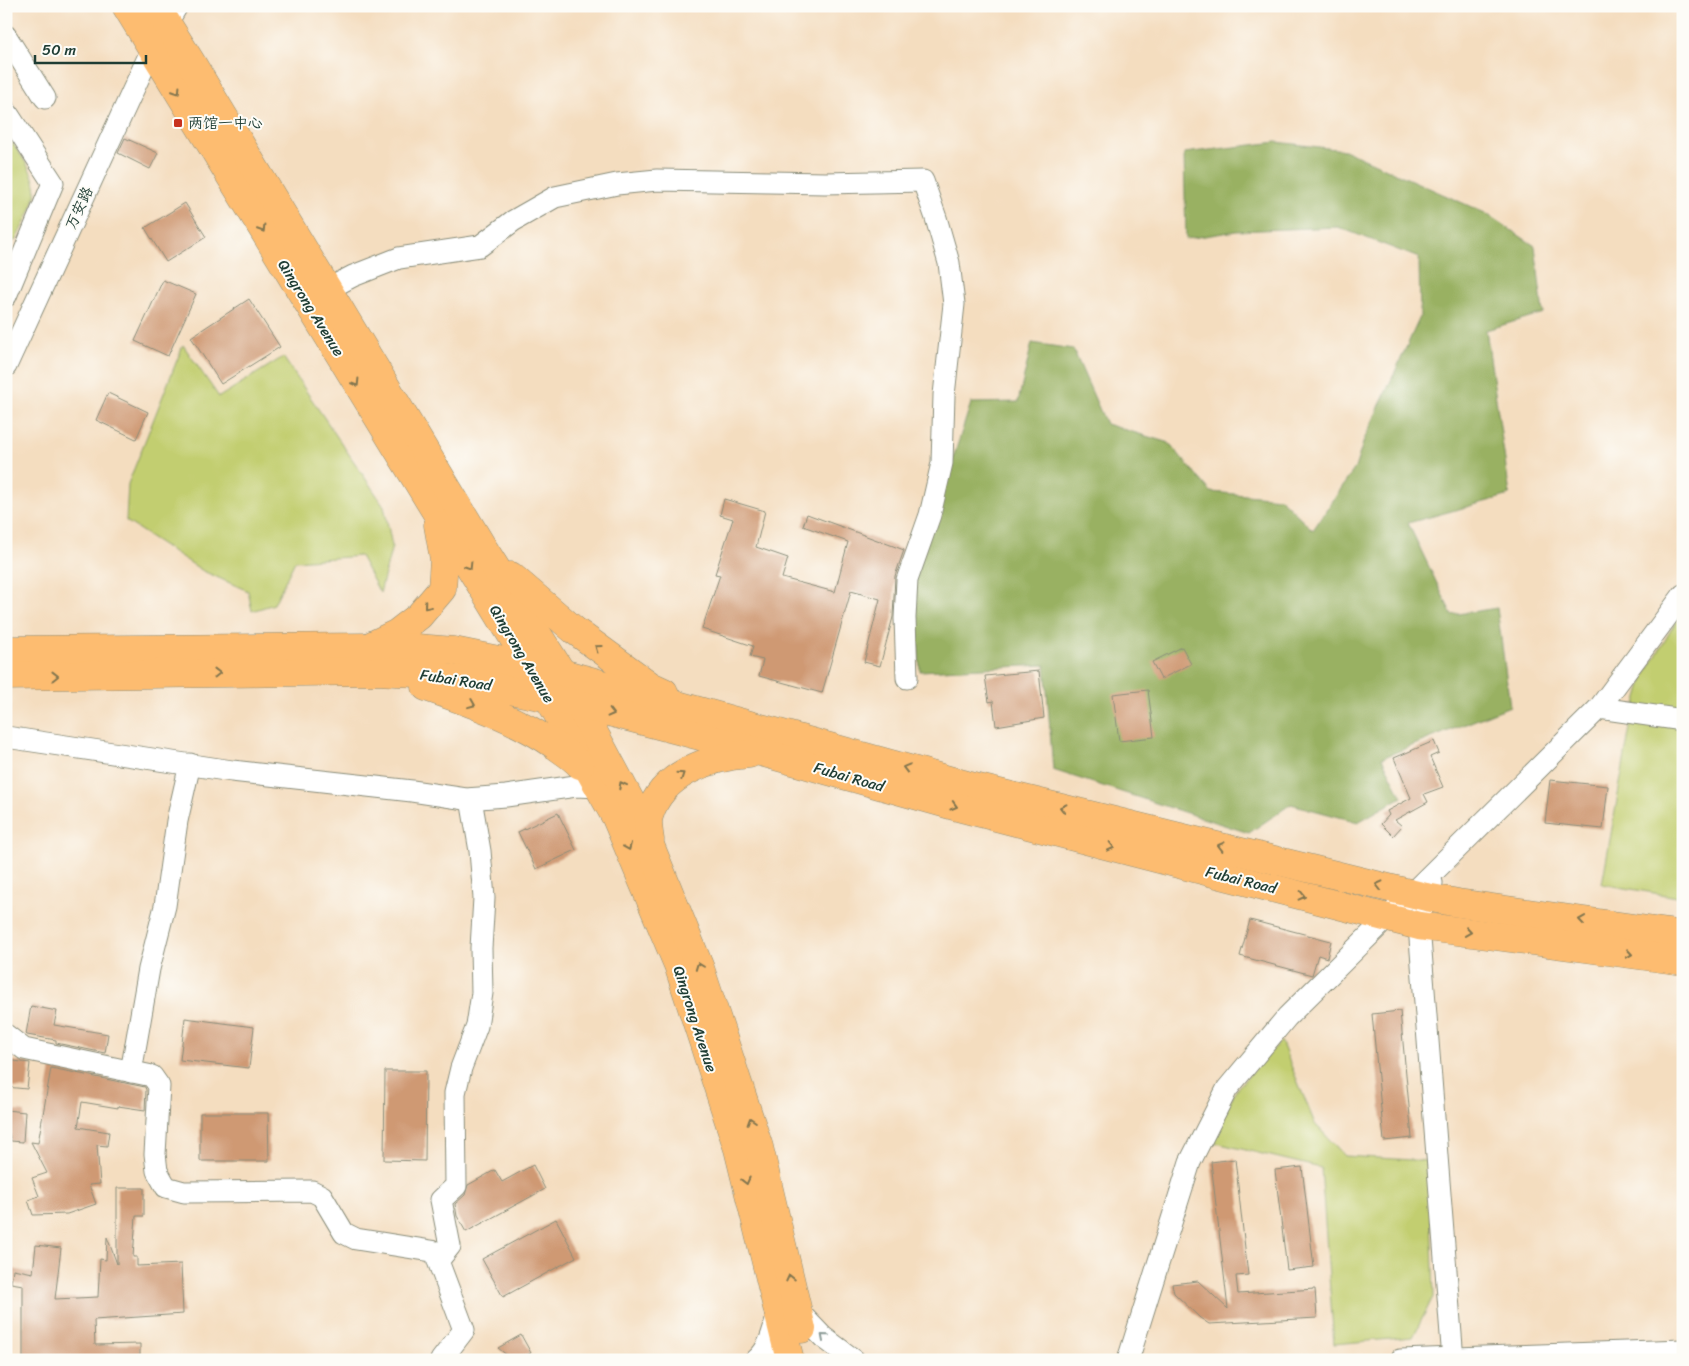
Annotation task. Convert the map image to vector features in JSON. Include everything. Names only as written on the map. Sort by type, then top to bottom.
[{"type":"main road","name":"Qingrong Avenue","points":[[126,6],[531,667],[616,818],[678,965],[738,1149],[788,1312],[809,1360]]},
{"type":"main road","name":"Qingrong Avenue","points":[[167,12],[328,289],[482,546],[562,673],[637,813],[700,968],[759,1146],[788,1312],[790,1360]]},
{"type":"main road","points":[[435,511],[444,559],[442,589],[419,616],[397,632],[372,659],[465,701],[506,717],[544,738],[574,759],[598,786]]},
{"type":"main road","points":[[482,546],[524,588],[581,635],[651,686],[698,711]]},
{"type":"main road","name":"Fubai Road","points":[[6,676],[372,659],[417,648],[454,651],[562,673],[967,785],[1419,895],[1458,903],[1683,935]]},
{"type":"main road","name":"Fubai Road","points":[[6,650],[372,659],[416,673],[578,704],[961,808],[1420,926],[1683,961]]},
{"type":"main road","points":[[650,846],[648,818],[659,794],[681,774],[717,758],[764,753]]},
{"type":"street","name":"万安路","points":[[6,366],[152,49],[167,12]]},
{"type":"street","points":[[6,36],[44,98]]},
{"type":"street","points":[[6,112],[53,183],[6,296]]},
{"type":"street","points":[[328,289],[353,276],[399,258],[480,246],[514,220],[555,197],[617,184],[657,180],[826,183],[923,181],[949,264],[954,304],[944,395],[942,463],[930,515],[907,580],[905,618],[908,678]]},
{"type":"street","points":[[1128,1360],[1190,1162],[1227,1089],[1287,1017],[1387,918],[1419,895],[1439,866],[1599,708],[1683,595]]},
{"type":"street","points":[[1599,708],[1683,720]]},
{"type":"street","points":[[6,737],[232,771],[471,798],[506,796],[576,786],[598,786]]},
{"type":"street","points":[[132,1072],[148,969],[164,906],[177,821],[190,764]]},
{"type":"street","points":[[441,1360],[464,1330],[438,1261],[450,1246],[440,1200],[456,1186],[455,1093],[461,1068],[477,1026],[482,993],[481,948],[484,898],[480,851],[471,798]]},
{"type":"street","points":[[1419,895],[1422,909],[1420,926],[1453,1359]]},
{"type":"street","points":[[6,1035],[24,1049],[152,1076],[159,1086],[155,1154],[157,1172],[166,1186],[184,1192],[312,1191],[322,1196],[344,1233],[356,1239],[444,1253]]},
{"type":"street","points":[[756,1360],[788,1312],[854,1360]]},
{"type":"street","points":[[1400,1360],[1683,1350]]},
{"type":"green space","points":[[6,134],[31,172],[36,189],[34,202],[29,213],[16,240],[11,242],[6,237]]},
{"type":"green space","points":[[1277,142],[1344,150],[1485,213],[1535,246],[1543,313],[1486,330],[1510,495],[1408,523],[1452,615],[1497,608],[1510,706],[1382,758],[1402,797],[1358,822],[1291,804],[1249,833],[1053,770],[1045,665],[920,671],[914,579],[971,403],[1018,402],[1032,343],[1073,349],[1106,424],[1169,443],[1211,492],[1280,498],[1313,530],[1355,468],[1364,440],[1420,317],[1419,258],[1338,227],[1236,231],[1186,239],[1184,153]]},
{"type":"green space","points":[[183,345],[219,397],[283,357],[384,506],[392,546],[380,593],[360,556],[295,561],[274,604],[252,611],[248,591],[203,571],[126,521],[128,484]]},
{"type":"green space","points":[[1683,613],[1683,898],[1602,884],[1631,722],[1644,677],[1672,628]]},
{"type":"green space","points":[[1281,1041],[1315,1124],[1345,1156],[1429,1161],[1434,1295],[1413,1337],[1334,1344],[1321,1168],[1208,1141],[1238,1087]]},
{"type":"building","points":[[125,138],[158,153],[150,169],[118,153]]},
{"type":"building","points":[[185,203],[206,237],[166,262],[145,228]]},
{"type":"building","points":[[163,280],[196,294],[168,356],[135,341]]},
{"type":"building","points":[[249,299],[280,347],[221,384],[191,337]]},
{"type":"building","points":[[108,393],[148,412],[136,439],[96,420]]},
{"type":"building","points":[[724,499],[765,511],[756,547],[788,558],[782,578],[835,592],[848,542],[803,526],[807,514],[904,550],[895,576],[893,617],[880,666],[864,662],[880,599],[851,591],[822,693],[759,676],[763,660],[750,657],[753,646],[702,629],[720,575],[715,574],[733,519],[720,515]]},
{"type":"building","points":[[1182,647],[1191,664],[1161,679],[1152,662]]},
{"type":"building","points":[[1039,671],[1044,718],[996,726],[993,701],[989,702],[985,676]]},
{"type":"building","points":[[1148,690],[1154,737],[1119,741],[1113,694]]},
{"type":"building","points":[[1434,741],[1439,753],[1430,757],[1443,787],[1424,794],[1428,802],[1395,820],[1402,826],[1393,836],[1381,824],[1389,815],[1387,811],[1411,798],[1394,758]]},
{"type":"building","points":[[1550,780],[1608,786],[1603,829],[1545,823]]},
{"type":"building","points":[[558,813],[576,850],[536,869],[518,832]]},
{"type":"building","points":[[1250,920],[1331,941],[1327,958],[1318,955],[1312,975],[1240,956]]},
{"type":"building","points":[[31,1006],[57,1011],[54,1025],[108,1034],[105,1053],[56,1043],[56,1040],[27,1035]]},
{"type":"building","points":[[1400,1011],[1412,1138],[1384,1141],[1372,1014]]},
{"type":"building","points":[[185,1018],[254,1027],[249,1068],[180,1060]]},
{"type":"building","points":[[6,1060],[30,1063],[27,1089],[6,1087]]},
{"type":"building","points":[[51,1068],[145,1087],[145,1110],[82,1102],[78,1127],[109,1132],[107,1146],[97,1145],[100,1184],[89,1185],[96,1204],[67,1214],[33,1215],[28,1200],[39,1196],[32,1178],[47,1173],[31,1142],[38,1143]]},
{"type":"building","points":[[385,1071],[426,1071],[425,1161],[384,1160]]},
{"type":"building","points":[[6,1110],[25,1112],[23,1142],[11,1141],[6,1124]]},
{"type":"building","points":[[200,1113],[268,1113],[269,1161],[200,1161]]},
{"type":"building","points":[[1235,1159],[1248,1275],[1236,1276],[1238,1294],[1315,1289],[1317,1318],[1209,1324],[1174,1293],[1172,1284],[1198,1281],[1228,1309],[1211,1162]]},
{"type":"building","points":[[533,1165],[545,1189],[466,1232],[457,1216],[455,1204],[465,1195],[468,1185],[495,1170],[502,1182]]},
{"type":"building","points":[[1302,1167],[1314,1267],[1287,1270],[1275,1170]]},
{"type":"building","points":[[117,1188],[144,1188],[144,1216],[136,1216],[133,1257],[137,1257],[137,1266],[181,1264],[183,1314],[94,1320],[95,1345],[140,1344],[140,1360],[113,1360],[113,1358],[23,1360],[23,1285],[11,1283],[13,1269],[33,1273],[36,1245],[61,1248],[55,1299],[98,1297],[100,1259],[106,1260],[107,1237],[117,1264]]},
{"type":"building","points":[[556,1219],[576,1257],[503,1297],[482,1259]]},
{"type":"building","points":[[521,1335],[531,1353],[513,1360],[498,1348]]},
{"type":"place","name":"两馆一中心","points":[[178,123]]}]
